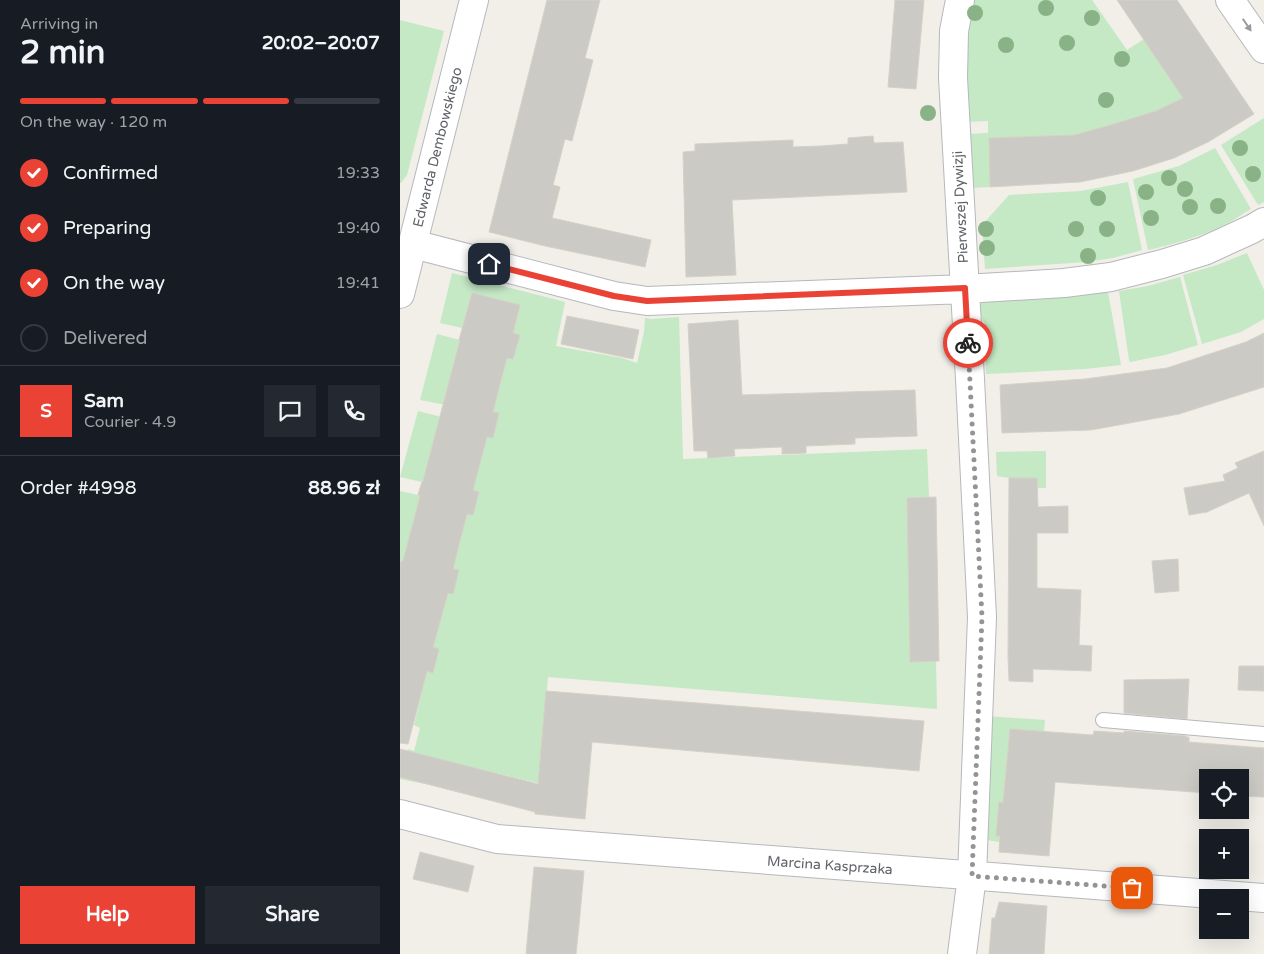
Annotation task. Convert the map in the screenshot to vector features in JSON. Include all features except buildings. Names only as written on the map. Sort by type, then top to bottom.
[{"type":"street","name":"Edwarda Dembowskiego","points":[[400,294],[474,0]]},
{"type":"street","name":"Pierwszej Dywizji","points":[[960,0],[954,31],[953,78],[982,617],[972,876],[962,954]]},
{"type":"street","points":[[1230,0],[1264,50]]},
{"type":"street","points":[[413,244],[614,296],[647,301],[1064,283],[1111,277],[1204,251],[1264,222]]},
{"type":"street","name":"Marcina Kasprzaka","points":[[400,814],[497,839],[1264,898]]},
{"type":"lane","points":[[1103,720],[1264,734]]},
{"type":"green space","points":[[970,0],[1092,0],[1127,50],[1144,39],[1183,98],[1156,111],[1075,135],[989,138],[990,187],[969,188],[966,134],[988,133],[988,121],[966,122],[962,74]]},
{"type":"green space","points":[[400,20],[444,31],[407,175],[401,183],[400,183]]},
{"type":"green space","points":[[1264,118],[1264,202],[1258,205],[1221,145]]},
{"type":"green space","points":[[1215,148],[1251,209],[1206,233],[1148,250],[1133,179],[1179,166]]},
{"type":"green space","points":[[1128,182],[1142,250],[1113,258],[1086,262],[985,269],[982,225],[1009,195],[1081,191]]},
{"type":"green space","points":[[1247,253],[1264,290],[1264,319],[1241,332],[1202,344],[1183,275],[1217,265]]},
{"type":"green space","points":[[452,273],[565,302],[556,346],[622,358],[637,363],[645,318],[679,317],[683,459],[927,449],[929,497],[907,498],[910,662],[936,661],[937,709],[548,677],[538,783],[441,760],[435,786],[400,779],[408,749],[414,751],[420,728],[414,725],[427,671],[433,673],[439,649],[433,647],[448,593],[453,594],[459,571],[453,569],[467,514],[473,515],[479,492],[473,490],[487,437],[493,438],[499,413],[493,412],[507,358],[513,359],[520,335],[513,333],[520,305],[472,293],[462,328],[440,323]]},
{"type":"green space","points":[[1180,277],[1198,345],[1165,355],[1130,362],[1119,291],[1148,286]]},
{"type":"green space","points":[[1108,292],[1121,365],[1085,369],[986,374],[985,324],[976,307],[977,304],[982,302],[1078,296]]},
{"type":"green space","points":[[437,334],[460,340],[443,404],[420,400]]},
{"type":"green space","points":[[418,411],[440,418],[422,482],[400,477]]},
{"type":"green space","points":[[1046,451],[1046,488],[1037,488],[1037,478],[997,476],[996,452]]},
{"type":"green space","points":[[400,491],[420,496],[403,561],[400,561]]},
{"type":"green space","points":[[986,716],[1045,720],[1044,732],[1010,730],[1003,803],[999,803],[996,835],[1000,836],[1000,842],[978,839]]},
{"type":"way so far","points":[[968,343],[982,617],[972,876],[1132,888]]},
{"type":"route","points":[[489,264],[614,296],[647,301],[965,288],[968,343]]}]
